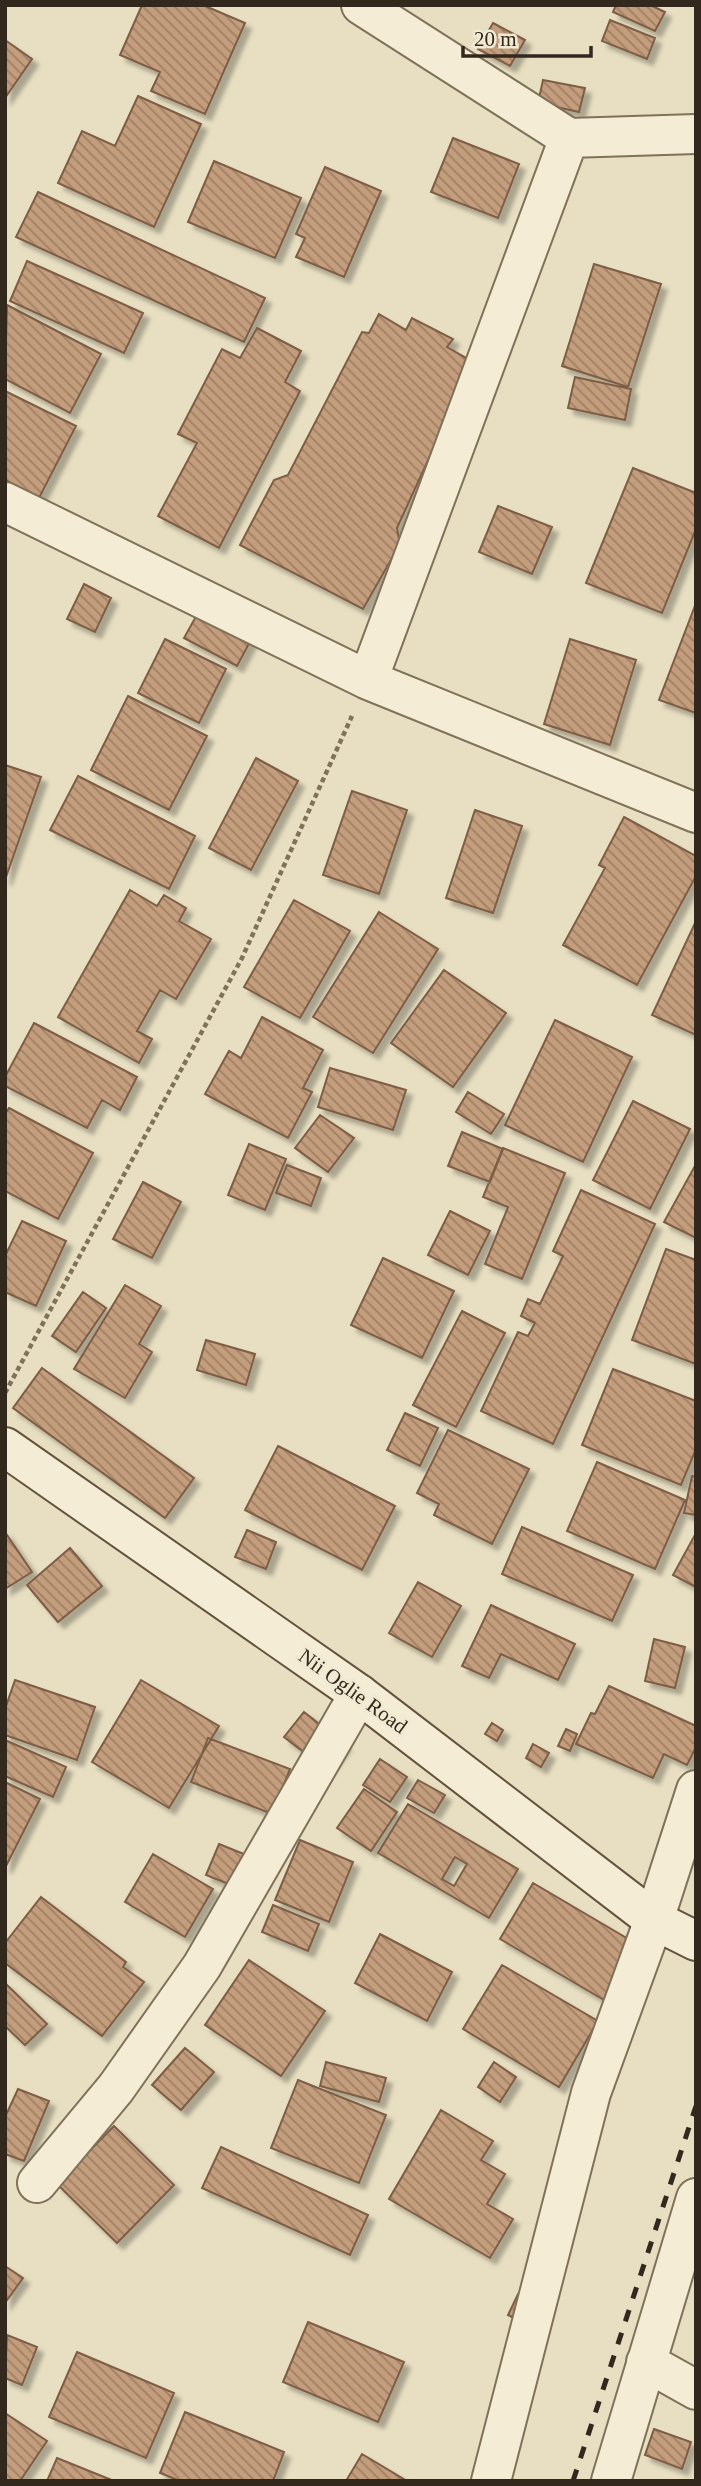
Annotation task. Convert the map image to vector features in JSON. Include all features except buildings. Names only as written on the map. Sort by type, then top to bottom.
[{"type":"street","points":[[361,5],[569,138],[696,134]]},
{"type":"street","points":[[368,680],[569,138]]},
{"type":"street","points":[[5,502],[368,680],[696,813]]},
{"type":"street","name":"Nii Oglie Road","points":[[5,1447],[359,1694],[654,1920],[696,1941]]},
{"type":"street","points":[[37,2183],[116,2088],[202,1966],[359,1694]]},
{"type":"street","points":[[491,2481],[591,2093],[654,1920],[696,1790]]},
{"type":"street","points":[[611,2481],[696,2198]]},
{"type":"street","points":[[646,2362],[696,2390]]},
{"type":"path","points":[[5,1393],[242,958],[368,680]]},
{"type":"railway","points":[[573,2481],[696,2106]]}]
